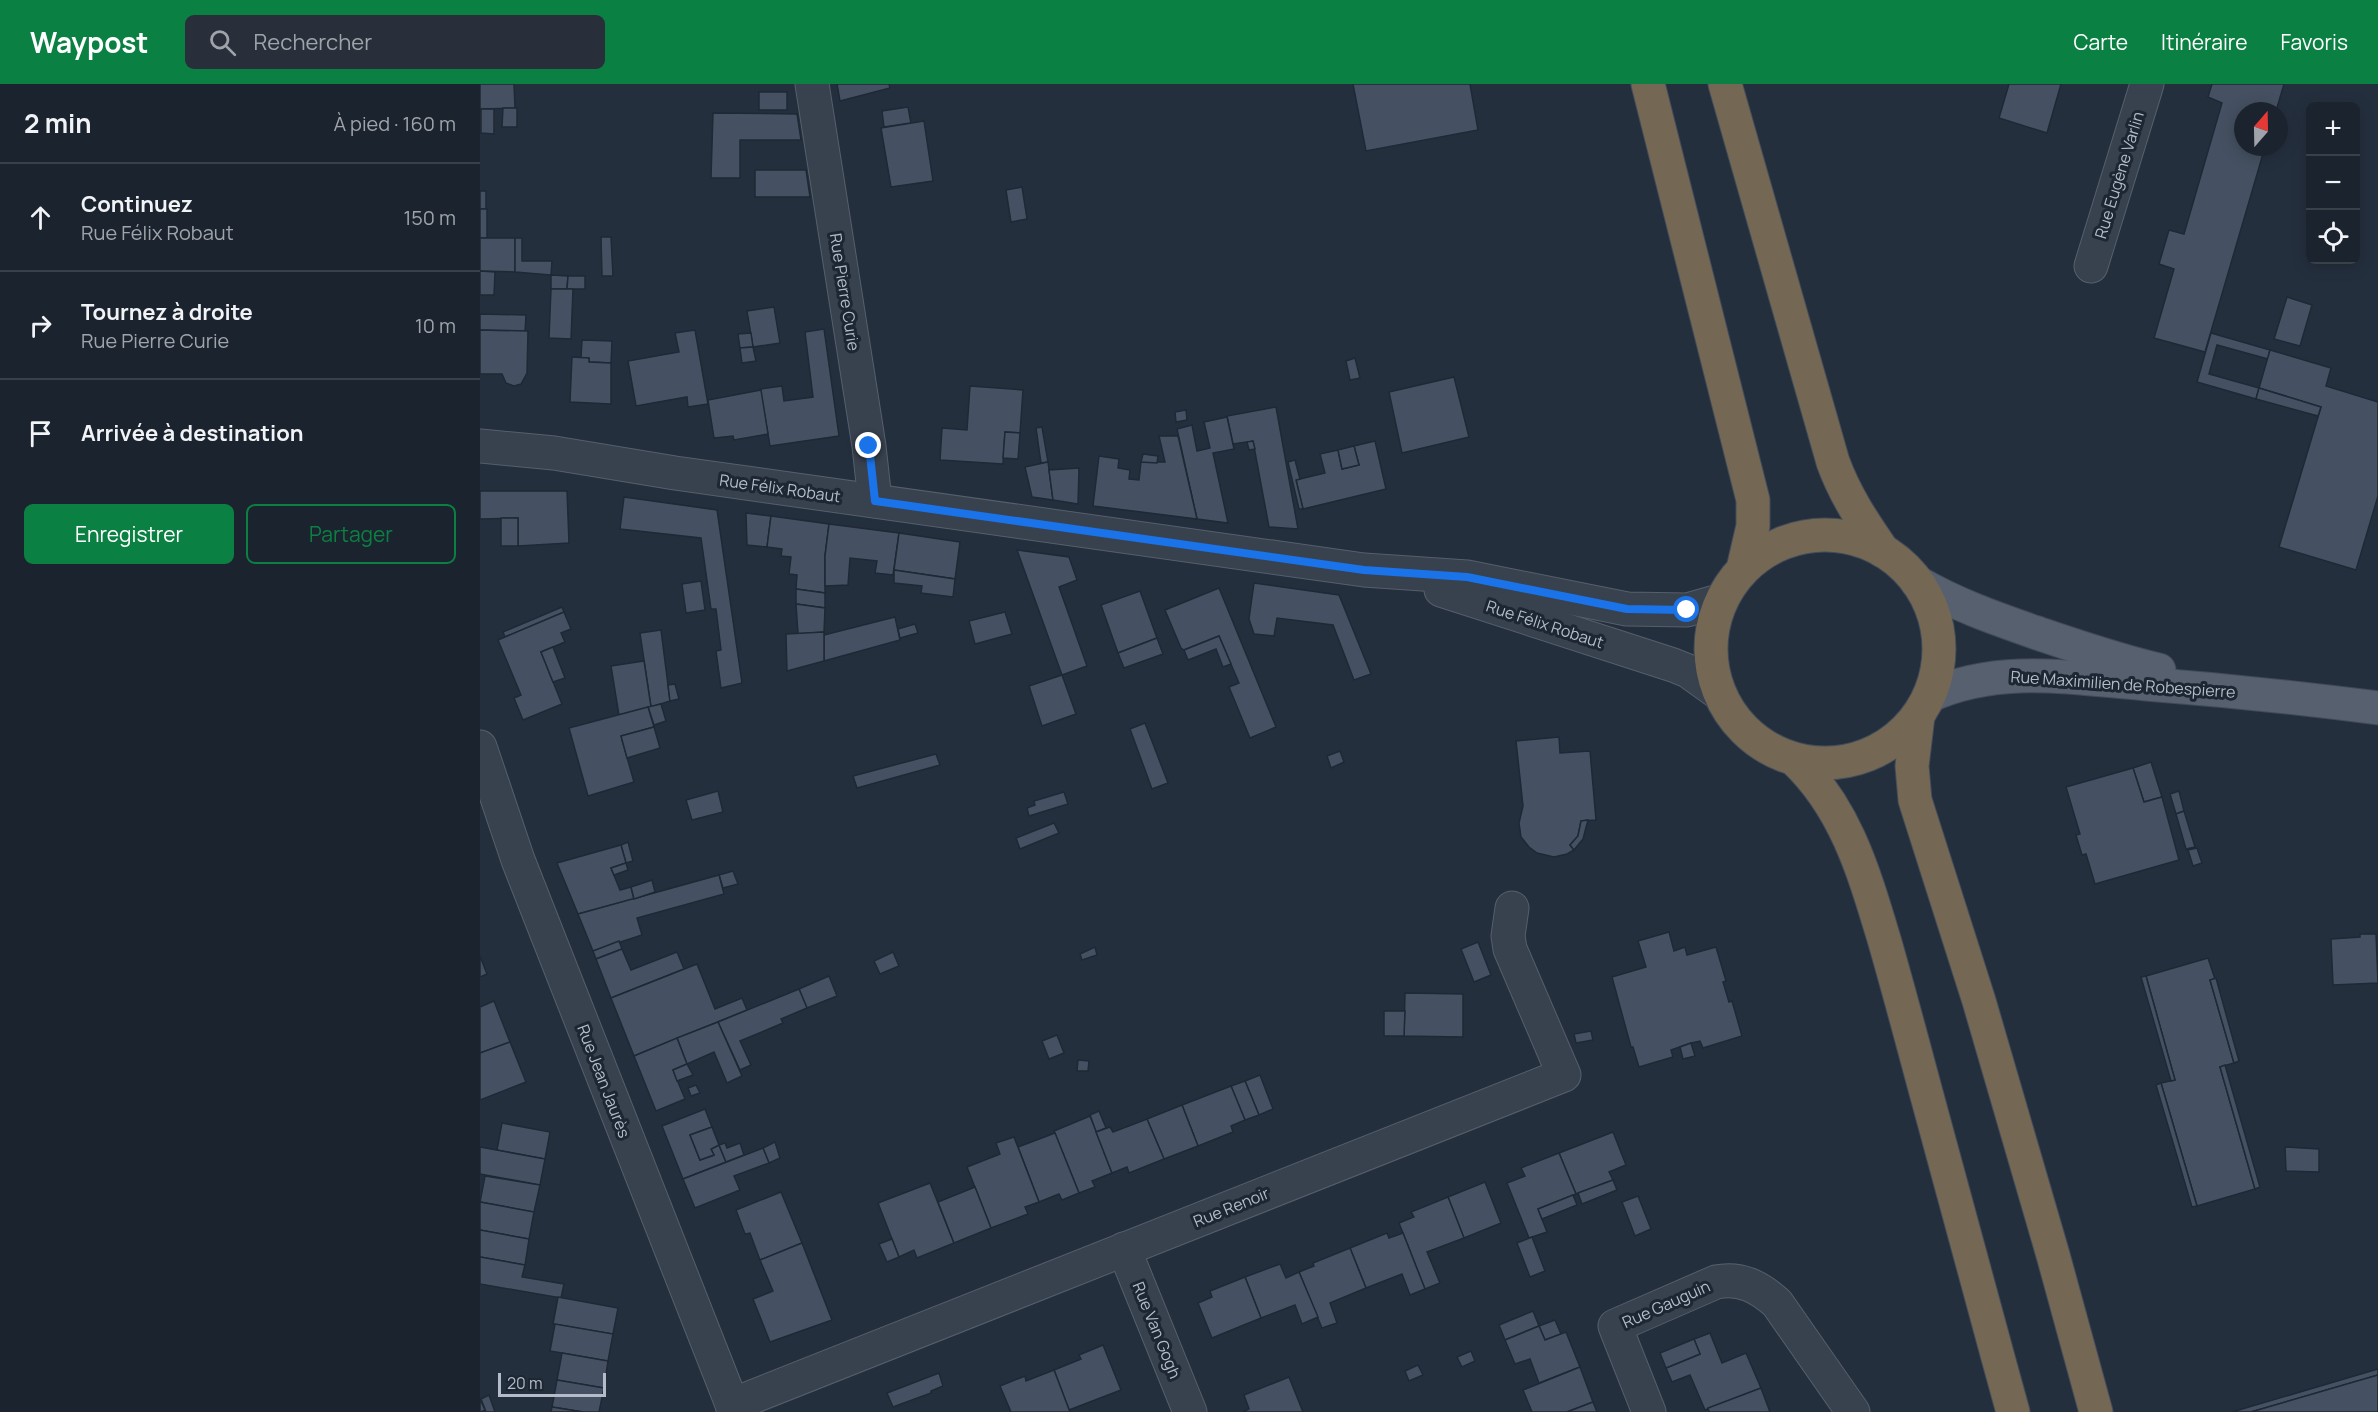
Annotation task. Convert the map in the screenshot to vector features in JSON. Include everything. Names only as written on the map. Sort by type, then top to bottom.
[{"type":"highway","points":[[1648,84],[1753,500],[1753,526],[1743,569]]},
{"type":"highway","points":[[1725,84],[1833,462],[1858,514],[1883,551]]},
{"type":"highway","points":[[1923,706],[1890,742],[1856,759],[1819,763],[1794,759],[1770,750],[1749,735],[1732,716],[1720,694],[1713,671],[1710,647],[1714,623],[1722,600],[1743,569],[1774,547],[1810,536],[1848,537],[1883,551],[1902,565],[1917,582],[1934,614],[1939,637],[1938,667],[1923,706],[1912,765],[1915,800],[1979,1001],[2054,1255],[2096,1412]]},
{"type":"highway","points":[[1794,759],[1813,777],[1835,809],[1867,883],[1893,970],[2013,1412]]},
{"type":"main road","name":"Rue Maximilien de Robespierre","points":[[1917,582],[1963,606],[2061,641],[2146,667],[2248,692]]},
{"type":"main road","name":"Rue Maximilien de Robespierre","points":[[1923,706],[1962,682],[2002,676],[2066,677],[2248,692],[2378,708]]},
{"type":"street","name":"Rue Pierre Curie","points":[[812,84],[869,446],[875,501]]},
{"type":"street","name":"Rue Eugène Varlin","points":[[2091,266],[2147,84]]},
{"type":"street","name":"Rue Félix Robaut","points":[[480,431],[554,453]]},
{"type":"street","name":"Rue Félix Robaut","points":[[480,447],[554,453],[675,473],[1364,570],[1467,577],[1627,609],[1687,610],[1722,600]]},
{"type":"street","name":"Rue Félix Robaut","points":[[1364,570],[1443,591],[1673,665],[1688,671],[1720,694]]},
{"type":"street","name":"Rue Jean Jaurès","points":[[480,747],[488,798],[518,860],[734,1409]]},
{"type":"street","name":"Rue Renoir","points":[[734,1409],[1124,1249],[1564,1075],[1510,949],[1508,936],[1512,908]]},
{"type":"street","name":"Rue Van Gogh","points":[[1124,1249],[1190,1412]]},
{"type":"street","name":"Rue Gauguin","points":[[1649,1412],[1615,1326],[1716,1282],[1728,1280],[1752,1285],[1777,1303],[1853,1412]]},
{"type":"building","points":[[480,84],[514,84],[515,108],[480,109]]},
{"type":"building","points":[[837,84],[889,84],[890,88],[840,101]]},
{"type":"building","points":[[1353,84],[1470,84],[1478,130],[1366,151]]},
{"type":"building","points":[[2009,84],[2061,84],[2047,133],[1999,118]]},
{"type":"building","points":[[2212,84],[2284,84],[2279,102],[2234,102],[2234,156],[2262,156],[2205,352],[2154,338],[2174,269],[2159,264],[2169,230],[2184,234],[2222,103],[2208,97]]},
{"type":"building","points":[[759,92],[787,92],[787,110],[759,110]]},
{"type":"building","points":[[908,107],[911,123],[884,127],[882,111]]},
{"type":"building","points":[[503,108],[517,108],[517,127],[502,127]]},
{"type":"building","points":[[481,109],[494,109],[494,134],[481,133]]},
{"type":"building","points":[[713,113],[797,114],[801,140],[740,140],[740,178],[711,178]]},
{"type":"building","points":[[924,121],[933,181],[891,187],[881,128]]},
{"type":"building","points":[[755,170],[806,170],[810,197],[755,197]]},
{"type":"building","points":[[1022,187],[1027,219],[1011,222],[1006,190]]},
{"type":"building","points":[[480,191],[486,191],[486,209],[480,209]]},
{"type":"building","points":[[480,209],[487,209],[487,238],[480,238]]},
{"type":"building","points":[[601,237],[611,237],[613,276],[602,276]]},
{"type":"building","points":[[480,238],[515,238],[515,272],[480,271]]},
{"type":"building","points":[[515,238],[522,238],[522,261],[552,261],[551,275],[515,272]]},
{"type":"building","points":[[480,271],[495,272],[494,295],[480,295]]},
{"type":"building","points":[[551,275],[568,276],[567,289],[551,289]]},
{"type":"building","points":[[568,276],[585,276],[585,289],[567,289]]},
{"type":"building","points":[[551,289],[573,289],[571,339],[549,338]]},
{"type":"building","points":[[2287,297],[2312,305],[2300,346],[2274,339]]},
{"type":"building","points":[[774,307],[780,343],[753,347],[747,311]]},
{"type":"building","points":[[480,314],[526,315],[525,332],[480,330]]},
{"type":"building","points":[[824,329],[839,436],[770,446],[760,389],[782,386],[784,401],[813,397],[805,332]]},
{"type":"building","points":[[480,330],[528,331],[527,373],[521,384],[514,386],[506,383],[502,374],[480,374]]},
{"type":"building","points":[[695,330],[708,404],[688,407],[687,397],[636,406],[628,361],[679,352],[675,333]]},
{"type":"building","points":[[751,333],[753,347],[740,348],[738,334]]},
{"type":"building","points":[[2211,333],[2270,350],[2268,359],[2217,345],[2209,374],[2259,388],[2256,399],[2197,382]]},
{"type":"building","points":[[582,340],[612,341],[611,363],[589,362],[589,358],[581,358]]},
{"type":"building","points":[[753,347],[756,361],[742,363],[740,348]]},
{"type":"building","points":[[2270,350],[2331,368],[2326,386],[2378,402],[2378,496],[2356,570],[2279,547],[2321,407],[2259,388]]},
{"type":"building","points":[[572,357],[589,358],[589,362],[611,363],[611,404],[570,402]]},
{"type":"building","points":[[1355,358],[1360,378],[1350,380],[1346,361]]},
{"type":"building","points":[[1454,377],[1469,437],[1402,453],[1389,392]]},
{"type":"building","points":[[970,386],[1023,390],[1020,433],[1005,432],[1003,464],[940,460],[942,428],[967,430]]},
{"type":"building","points":[[2259,388],[2321,407],[2318,416],[2256,399]]},
{"type":"building","points":[[761,390],[768,434],[734,440],[733,436],[714,438],[708,400]]},
{"type":"building","points":[[1276,407],[1298,529],[1269,527],[1253,441],[1233,444],[1227,416]]},
{"type":"building","points":[[1186,410],[1187,420],[1176,422],[1175,412]]},
{"type":"building","points":[[1227,417],[1234,449],[1213,453],[1228,523],[1197,519],[1177,429],[1192,425],[1197,451],[1210,448],[1204,422]]},
{"type":"building","points":[[1042,427],[1048,462],[1041,463],[1036,428]]},
{"type":"building","points":[[1005,432],[1020,433],[1018,459],[1003,458]]},
{"type":"building","points":[[1159,436],[1178,436],[1197,519],[1093,506],[1099,456],[1119,459],[1118,468],[1130,470],[1129,479],[1139,480],[1141,462],[1165,462]]},
{"type":"building","points":[[1253,441],[1255,449],[1249,450],[1247,442]]},
{"type":"building","points":[[1375,441],[1386,489],[1303,509],[1296,480],[1325,473],[1320,454],[1338,450],[1342,469],[1359,465],[1354,446]]},
{"type":"building","points":[[1354,446],[1359,465],[1342,469],[1338,450]]},
{"type":"building","points":[[1143,454],[1158,456],[1157,463],[1141,462]]},
{"type":"building","points":[[1295,460],[1300,479],[1296,480],[1303,509],[1299,509],[1288,462]]},
{"type":"building","points":[[1048,462],[1053,500],[1032,497],[1025,467]]},
{"type":"building","points":[[1079,468],[1078,504],[1053,500],[1049,470]]},
{"type":"building","points":[[480,491],[567,491],[569,543],[518,546],[518,518],[480,519]]},
{"type":"building","points":[[624,497],[717,510],[742,683],[721,688],[716,651],[721,650],[716,609],[711,609],[701,538],[620,529]]},
{"type":"building","points":[[746,513],[771,516],[767,547],[747,545]]},
{"type":"building","points":[[771,516],[829,524],[825,556],[825,593],[796,589],[797,575],[789,574],[791,557],[781,556],[782,549],[767,547]]},
{"type":"building","points":[[501,518],[518,518],[518,546],[501,546]]},
{"type":"building","points":[[829,524],[899,533],[893,575],[875,573],[877,561],[850,558],[848,585],[825,586],[825,556]]},
{"type":"building","points":[[899,533],[960,542],[955,579],[894,570]]},
{"type":"building","points":[[1017,550],[1069,557],[1077,580],[1059,587],[1087,666],[1062,675]]},
{"type":"building","points":[[894,570],[955,579],[953,597],[921,593],[922,586],[894,583]]},
{"type":"building","points":[[701,581],[705,610],[686,613],[682,584]]},
{"type":"building","points":[[1254,583],[1339,595],[1371,674],[1354,680],[1333,625],[1277,618],[1274,636],[1254,634],[1249,619]]},
{"type":"building","points":[[1219,588],[1276,727],[1250,738],[1229,687],[1239,683],[1219,636],[1184,650],[1181,648],[1165,610]]},
{"type":"building","points":[[796,589],[825,593],[825,608],[796,604]]},
{"type":"building","points":[[1140,591],[1157,638],[1118,653],[1101,605]]},
{"type":"building","points":[[796,604],[825,608],[824,632],[798,634]]},
{"type":"building","points":[[562,607],[564,612],[505,637],[503,632]]},
{"type":"building","points":[[564,612],[571,629],[561,633],[565,642],[541,652],[562,704],[523,720],[514,698],[521,695],[498,640]]},
{"type":"building","points":[[1005,612],[1012,634],[975,644],[969,621]]},
{"type":"building","points":[[895,617],[900,640],[824,661],[824,635]]},
{"type":"building","points":[[915,624],[918,633],[900,638],[898,629]]},
{"type":"building","points":[[661,630],[670,701],[651,707],[640,633]]},
{"type":"building","points":[[824,632],[824,661],[787,671],[786,634]]},
{"type":"building","points":[[1219,636],[1231,664],[1223,667],[1216,649],[1188,660],[1184,650]]},
{"type":"building","points":[[1157,638],[1163,654],[1124,668],[1118,653]]},
{"type":"building","points":[[553,647],[565,678],[553,682],[541,652]]},
{"type":"building","points":[[644,661],[651,707],[619,715],[611,666]]},
{"type":"building","points":[[1062,675],[1076,714],[1042,726],[1029,686]]},
{"type":"building","points":[[675,684],[679,699],[670,701],[668,685]]},
{"type":"building","points":[[661,704],[666,721],[654,725],[648,707]]},
{"type":"building","points":[[648,707],[654,727],[621,736],[634,782],[588,796],[569,728]]},
{"type":"building","points":[[1145,723],[1168,783],[1152,789],[1130,729]]},
{"type":"building","points":[[654,727],[660,748],[627,758],[621,736]]},
{"type":"building","points":[[1559,737],[1560,753],[1590,751],[1596,820],[1581,821],[1578,836],[1570,845],[1574,850],[1554,857],[1537,853],[1521,837],[1519,823],[1523,806],[1516,741]]},
{"type":"building","points":[[1340,751],[1344,762],[1331,768],[1327,756]]},
{"type":"building","points":[[936,754],[940,765],[857,788],[853,776]]},
{"type":"building","points":[[2151,762],[2162,797],[2144,802],[2133,768]]},
{"type":"building","points":[[2133,768],[2144,802],[2162,797],[2179,860],[2095,884],[2086,854],[2082,855],[2076,835],[2080,834],[2066,787]]},
{"type":"building","points":[[718,791],[723,812],[692,820],[686,800]]},
{"type":"building","points":[[2179,791],[2184,811],[2176,814],[2170,794]]},
{"type":"building","points":[[1064,792],[1068,804],[1029,816],[1027,808],[1035,805],[1034,801]]},
{"type":"building","points":[[2184,811],[2195,847],[2186,849],[2176,814]]},
{"type":"building","points":[[1588,820],[1583,839],[1574,850],[1570,845],[1578,836],[1581,821]]},
{"type":"building","points":[[1054,823],[1059,833],[1020,849],[1016,838]]},
{"type":"building","points":[[628,842],[633,861],[626,863],[621,845]]},
{"type":"building","points":[[621,845],[626,863],[611,868],[620,890],[631,887],[634,899],[578,914],[557,863]]},
{"type":"building","points":[[2197,848],[2202,863],[2193,866],[2188,850]]},
{"type":"building","points":[[626,863],[628,870],[614,875],[611,868]]},
{"type":"building","points":[[733,871],[738,884],[723,888],[719,875]]},
{"type":"building","points":[[719,875],[724,894],[637,918],[642,935],[593,951],[578,914]]},
{"type":"building","points":[[652,880],[655,892],[634,899],[631,887]]},
{"type":"building","points":[[1669,932],[1674,951],[1685,947],[1687,955],[1716,947],[1726,981],[1723,982],[1729,1002],[1732,1001],[1742,1036],[1703,1048],[1700,1041],[1691,1043],[1671,1050],[1673,1057],[1639,1067],[1633,1047],[1631,1047],[1612,977],[1646,967],[1638,941]]},
{"type":"building","points":[[2360,934],[2376,934],[2378,983],[2333,985],[2331,939],[2360,937]]},
{"type":"building","points":[[619,941],[622,949],[596,959],[593,951]]},
{"type":"building","points":[[1478,942],[1491,975],[1474,982],[1461,949]]},
{"type":"building","points":[[1095,947],[1097,955],[1082,960],[1080,954]]},
{"type":"building","points":[[622,949],[631,970],[677,952],[684,969],[611,998],[596,959]]},
{"type":"building","points":[[893,952],[899,966],[880,974],[874,961]]},
{"type":"building","points":[[480,956],[487,974],[480,977]]},
{"type":"building","points":[[2208,958],[2215,979],[2210,980],[2234,1063],[2220,1067],[2255,1189],[2197,1206],[2161,1083],[2175,1080],[2146,976]]},
{"type":"building","points":[[697,964],[715,1009],[742,998],[747,1010],[634,1056],[611,998]]},
{"type":"building","points":[[829,976],[837,996],[807,1008],[799,989]]},
{"type":"building","points":[[2146,976],[2175,1080],[2171,1081],[2141,977]]},
{"type":"building","points":[[2216,978],[2239,1061],[2234,1063],[2210,980]]},
{"type":"building","points":[[799,989],[807,1008],[781,1019],[783,1023],[740,1041],[751,1065],[740,1070],[718,1022]]},
{"type":"building","points":[[1405,993],[1463,994],[1463,1037],[1404,1036]]},
{"type":"building","points":[[494,1001],[510,1042],[480,1053],[480,1007]]},
{"type":"building","points":[[1384,1011],[1405,1011],[1404,1036],[1384,1036]]},
{"type":"building","points":[[718,1022],[742,1076],[727,1083],[714,1052],[687,1064],[677,1038]]},
{"type":"building","points":[[1591,1031],[1593,1040],[1576,1043],[1574,1034]]},
{"type":"building","points":[[1057,1035],[1064,1053],[1049,1059],[1042,1041]]},
{"type":"building","points":[[677,1038],[687,1064],[673,1070],[685,1099],[656,1111],[634,1056]]},
{"type":"building","points":[[510,1042],[526,1082],[480,1100],[480,1053]]},
{"type":"building","points":[[1691,1043],[1695,1056],[1683,1059],[1680,1047]]},
{"type":"building","points":[[1078,1060],[1089,1061],[1088,1071],[1077,1071]]},
{"type":"building","points":[[687,1064],[693,1075],[677,1081],[673,1070]]},
{"type":"building","points":[[2225,1065],[2260,1187],[2255,1189],[2220,1067]]},
{"type":"building","points":[[1260,1075],[1273,1109],[1259,1115],[1245,1081]]},
{"type":"building","points":[[1245,1081],[1259,1115],[1245,1120],[1231,1086]]},
{"type":"building","points":[[2161,1083],[2197,1206],[2192,1207],[2156,1085]]},
{"type":"building","points":[[696,1085],[700,1093],[691,1096],[688,1088]]},
{"type":"building","points":[[1231,1086],[1245,1120],[1231,1126],[1233,1132],[1198,1146],[1182,1105]]},
{"type":"building","points":[[1182,1105],[1198,1146],[1164,1159],[1147,1119]]},
{"type":"building","points":[[705,1109],[712,1127],[690,1135],[700,1160],[714,1155],[711,1149],[719,1145],[726,1162],[683,1179],[662,1126]]},
{"type":"building","points":[[1099,1111],[1106,1128],[1096,1132],[1090,1115]]},
{"type":"building","points":[[1090,1116],[1112,1173],[1092,1181],[1095,1187],[1079,1193],[1054,1131]]},
{"type":"building","points":[[1147,1119],[1164,1159],[1129,1173],[1127,1167],[1112,1173],[1096,1132],[1110,1127],[1113,1132]]},
{"type":"building","points":[[502,1123],[550,1132],[545,1159],[497,1150]]},
{"type":"building","points":[[712,1127],[719,1145],[711,1149],[714,1155],[700,1160],[690,1135]]},
{"type":"building","points":[[1613,1132],[1626,1165],[1609,1172],[1613,1180],[1576,1194],[1559,1153]]},
{"type":"building","points":[[1055,1133],[1079,1193],[1062,1200],[1059,1194],[1039,1202],[1018,1147]]},
{"type":"building","points":[[1014,1137],[1039,1202],[1025,1207],[1028,1214],[991,1228],[967,1167],[1000,1154],[996,1143]]},
{"type":"building","points":[[775,1142],[780,1158],[769,1163],[763,1148]]},
{"type":"building","points":[[725,1143],[727,1148],[740,1143],[744,1155],[726,1162],[719,1145]]},
{"type":"building","points":[[480,1147],[545,1159],[540,1185],[480,1174]]},
{"type":"building","points":[[2285,1147],[2319,1149],[2319,1172],[2286,1171]]},
{"type":"building","points":[[763,1148],[769,1163],[734,1176],[740,1190],[695,1208],[683,1179]]},
{"type":"building","points":[[1559,1153],[1576,1194],[1538,1209],[1547,1232],[1529,1238],[1507,1183],[1525,1176],[1521,1168]]},
{"type":"building","points":[[485,1176],[540,1185],[534,1212],[480,1202]]},
{"type":"building","points":[[1613,1180],[1617,1190],[1582,1204],[1578,1193]]},
{"type":"building","points":[[1485,1182],[1501,1223],[1464,1238],[1448,1197]]},
{"type":"building","points":[[930,1183],[954,1243],[917,1258],[914,1250],[899,1257],[878,1203]]},
{"type":"building","points":[[975,1187],[991,1228],[954,1243],[938,1202]]},
{"type":"building","points":[[781,1192],[802,1243],[760,1260],[750,1233],[745,1234],[736,1210]]},
{"type":"building","points":[[1573,1195],[1577,1205],[1542,1219],[1538,1209]]},
{"type":"building","points":[[1638,1196],[1651,1229],[1635,1236],[1622,1202]]},
{"type":"building","points":[[1448,1197],[1464,1238],[1427,1252],[1440,1283],[1425,1289],[1399,1223],[1414,1217],[1411,1212]]},
{"type":"building","points":[[480,1202],[534,1212],[529,1239],[480,1230]]},
{"type":"building","points":[[480,1230],[529,1239],[525,1265],[480,1257]]},
{"type":"building","points":[[1387,1233],[1389,1238],[1403,1233],[1425,1289],[1410,1295],[1402,1274],[1366,1288],[1350,1248]]},
{"type":"building","points":[[1532,1237],[1545,1271],[1530,1277],[1517,1243]]},
{"type":"building","points":[[892,1239],[899,1257],[887,1262],[879,1244]]},
{"type":"building","points":[[802,1243],[832,1320],[770,1342],[753,1299],[773,1291],[760,1260]]},
{"type":"building","points":[[1350,1248],[1366,1288],[1330,1303],[1337,1323],[1322,1328],[1299,1272],[1314,1266],[1313,1263]]},
{"type":"building","points":[[480,1257],[525,1265],[522,1277],[564,1284],[561,1298],[480,1284]]},
{"type":"building","points":[[1280,1264],[1286,1278],[1299,1272],[1318,1317],[1302,1324],[1295,1305],[1261,1318],[1245,1277]]},
{"type":"building","points":[[1245,1277],[1261,1318],[1212,1338],[1198,1303],[1212,1297],[1210,1291]]},
{"type":"building","points":[[558,1297],[618,1308],[613,1334],[553,1324]]},
{"type":"building","points":[[1533,1311],[1539,1326],[1505,1340],[1499,1325]]},
{"type":"building","points":[[1555,1320],[1561,1334],[1545,1340],[1539,1326]]},
{"type":"building","points":[[555,1324],[613,1334],[608,1361],[550,1351]]},
{"type":"building","points":[[1539,1326],[1545,1340],[1566,1332],[1580,1367],[1539,1383],[1530,1359],[1515,1364],[1505,1340]]},
{"type":"building","points":[[1710,1333],[1722,1363],[1746,1353],[1761,1388],[1705,1410],[1690,1375],[1672,1382],[1666,1368],[1700,1354],[1694,1339]]},
{"type":"building","points":[[1694,1339],[1700,1354],[1666,1368],[1660,1353]]},
{"type":"building","points":[[1103,1345],[1121,1390],[1069,1410],[1054,1370],[1081,1359],[1079,1355]]},
{"type":"building","points":[[1471,1351],[1475,1361],[1462,1367],[1457,1357]]},
{"type":"building","points":[[562,1353],[608,1361],[604,1388],[557,1380]]},
{"type":"building","points":[[1418,1365],[1423,1375],[1409,1381],[1405,1371]]},
{"type":"building","points":[[1580,1367],[1593,1402],[1567,1412],[1532,1412],[1523,1390]]},
{"type":"building","points":[[2378,1369],[2378,1375],[2251,1412],[2232,1412]]},
{"type":"building","points":[[1054,1370],[1070,1412],[1011,1412],[1000,1386],[1025,1376],[1026,1381]]},
{"type":"building","points":[[939,1373],[943,1386],[931,1393],[893,1407],[887,1393]]},
{"type":"building","points":[[2378,1375],[2378,1412],[2251,1412]]},
{"type":"building","points":[[1289,1377],[1303,1412],[1243,1412],[1249,1409],[1244,1395]]},
{"type":"building","points":[[557,1380],[604,1388],[599,1412],[552,1407]]},
{"type":"building","points":[[1761,1388],[1770,1412],[1709,1412],[1708,1408]]},
{"type":"building","points":[[489,1395],[495,1412],[486,1412],[481,1399]]},
{"type":"building","points":[[480,1399],[485,1410],[481,1412],[480,1412]]},
{"type":"building","points":[[1593,1402],[1597,1412],[1567,1412]]},
{"type":"building","points":[[552,1407],[583,1412],[551,1412]]},
{"type":"route","points":[[869,446],[875,501],[1364,570],[1467,577],[1627,609],[1687,610]]}]
